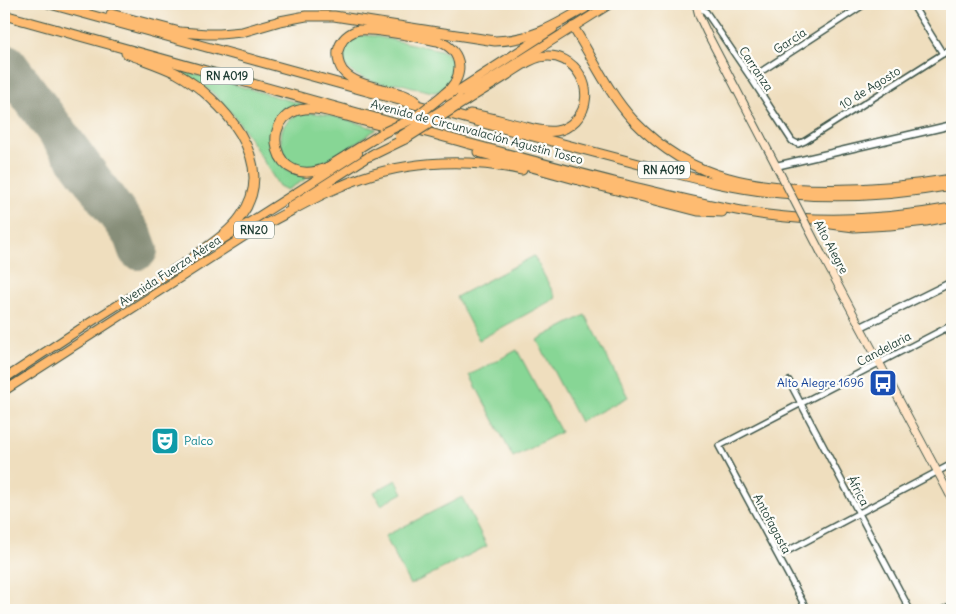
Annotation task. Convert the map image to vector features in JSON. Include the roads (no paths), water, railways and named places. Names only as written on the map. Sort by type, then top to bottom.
[{"type":"highway","points":[[54,5],[114,15],[192,34],[232,33],[296,18],[334,16],[495,41],[518,39],[533,35],[550,28],[589,6]]},
{"type":"highway","name":"Avenida de Circunvalación Agustín Tosco","points":[[54,5],[546,140],[673,173],[761,191],[813,196],[859,196],[915,191],[952,185]]},
{"type":"highway","name":"Avenida de Circunvalación Agustín Tosco","points":[[4,16],[541,163],[701,203],[767,215],[828,219],[891,217],[952,208]]},
{"type":"highway","points":[[573,27],[615,97],[631,118],[666,149],[702,169],[752,183],[779,187],[828,190],[886,188],[952,178]]},
{"type":"highway","points":[[370,156],[402,138],[462,100],[527,62],[546,56],[561,58],[574,66],[583,79],[586,93],[586,100],[580,115],[568,126],[556,131],[539,131],[483,116],[435,110],[402,94],[369,85],[345,74],[339,64],[340,44],[344,38],[354,31],[367,30],[444,43],[456,57],[459,69],[457,80],[445,96],[416,117],[385,133],[328,167],[308,173],[296,171],[284,163],[277,151],[277,130],[284,119],[294,112],[300,109],[315,109],[449,144],[593,184],[698,211],[767,215]]},
{"type":"highway","points":[[91,39],[176,73],[194,85],[226,115],[245,143],[254,174],[254,187],[248,206],[236,223],[195,256]]},
{"type":"highway","points":[[262,226],[342,185],[383,172],[418,165],[457,163],[496,165],[593,184]]},
{"type":"highway","points":[[788,217],[854,227],[890,225],[952,216]]},
{"type":"main road","points":[[462,100],[610,4]]},
{"type":"main road","name":"Alto Alegre","points":[[697,4],[699,16],[707,33],[952,499]]},
{"type":"main road","points":[[445,96],[589,6]]},
{"type":"main road","name":"Avenida Fuerza Aérea","points":[[4,379],[93,320],[263,214],[385,133]]},
{"type":"main road","name":"Avenida Fuerza Aérea","points":[[4,391],[370,156]]},
{"type":"main road","points":[[93,320],[100,330]]},
{"type":"street","name":"Carranza","points":[[697,4],[706,12],[792,141],[798,144]]},
{"type":"street","name":"García","points":[[751,78],[865,4]]},
{"type":"street","points":[[912,4],[943,54]]},
{"type":"street","name":"10 de Agosto","points":[[798,144],[952,48]]},
{"type":"street","points":[[776,166],[952,125]]},
{"type":"street","points":[[861,327],[952,282]]},
{"type":"street","points":[[950,326],[952,337]]},
{"type":"street","name":"Candelaria","points":[[719,446],[950,326]]},
{"type":"street","name":"África","points":[[789,381],[910,610]]},
{"type":"street","name":"Antofagasta","points":[[719,446],[807,610]]},
{"type":"street","points":[[778,556],[952,464]]},
{"type":"street","points":[[942,610],[952,605]]},
{"type":"place","name":"Alto Alegre 1696","points":[[883,383]]},
{"type":"place","name":"Palco","points":[[165,441]]}]
